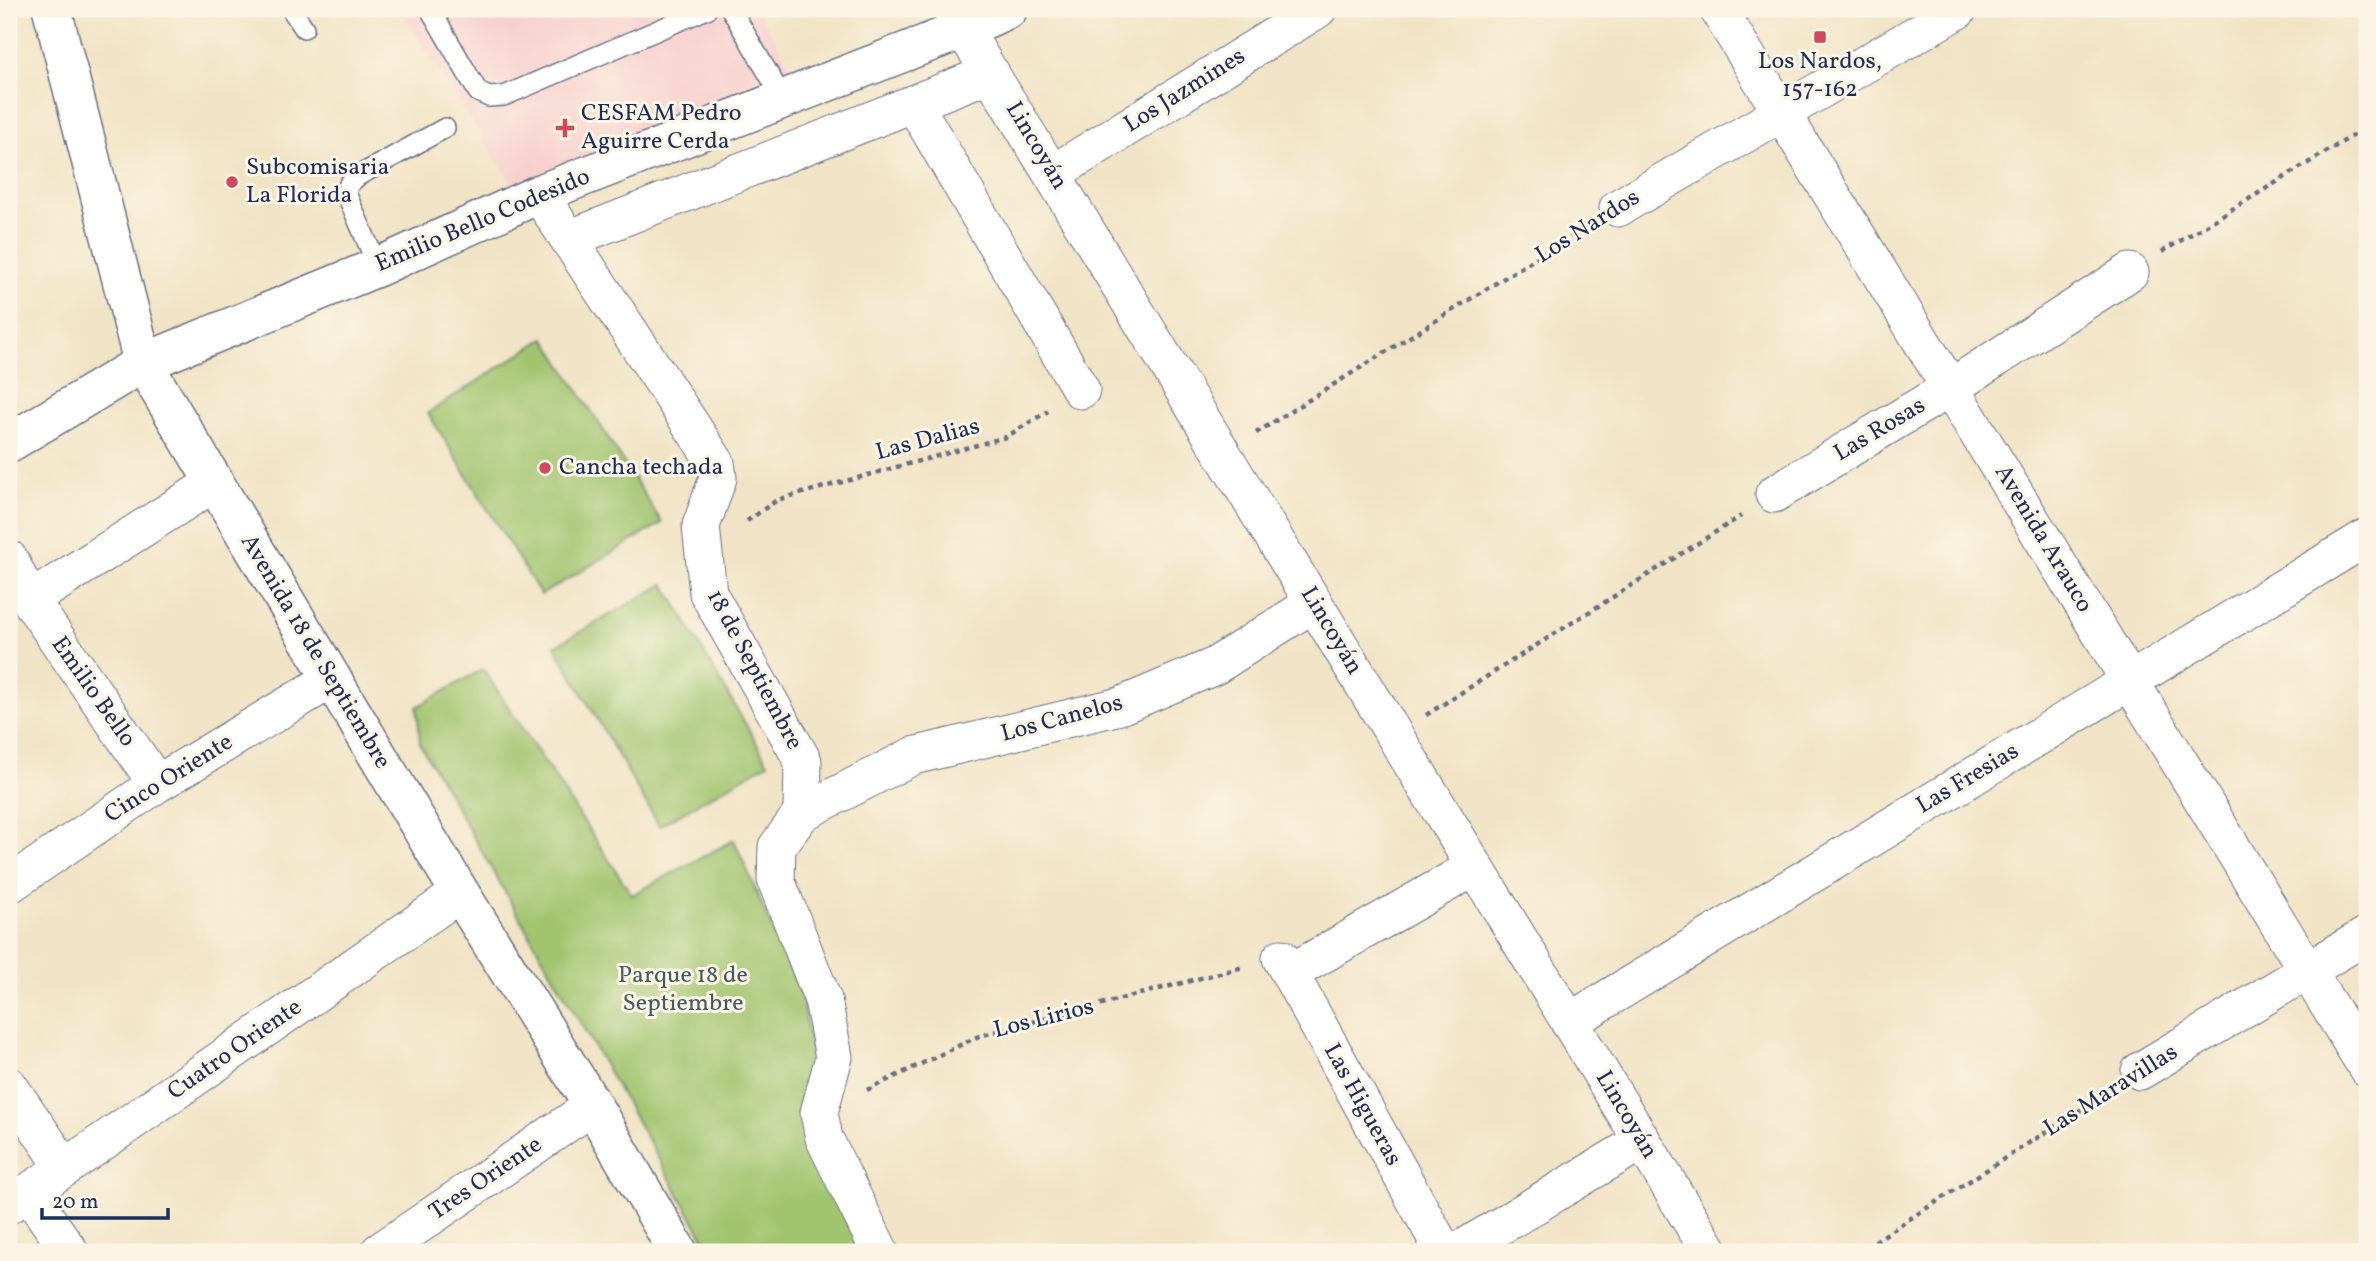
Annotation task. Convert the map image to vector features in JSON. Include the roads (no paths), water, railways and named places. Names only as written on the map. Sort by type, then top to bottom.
[{"type":"main road","name":"Avenida 18 de Septiembre","points":[[52,9],[143,363],[678,1252]]},
{"type":"main road","name":"Emilio Bello Codesido","points":[[9,443],[143,363],[378,267],[539,194],[783,99],[958,19],[1008,9]]},
{"type":"street","name":"Los Jazmines","points":[[1052,174],[1318,9]]},
{"type":"street","name":"Avenida Arauco","points":[[1718,9],[2367,1068]]},
{"type":"street","name":"Los Nardos","points":[[1618,208],[1958,10]]},
{"type":"street","name":"Lincoyán","points":[[958,19],[1710,1252]]},
{"type":"street","points":[[569,239],[991,73]]},
{"type":"street","points":[[915,104],[1081,390]]},
{"type":"street","name":"18 de Septiembre","points":[[539,194],[716,463],[718,478],[701,526],[708,593],[803,761],[802,813]]},
{"type":"street","name":"Las Rosas","points":[[1774,495],[1950,388],[2130,272]]},
{"type":"street","points":[[30,600],[214,483]]},
{"type":"street","name":"Las Fresias","points":[[1569,1022],[2367,537]]},
{"type":"street","name":"Emilio Bello","points":[[9,562],[30,600],[157,784]]},
{"type":"street","name":"Los Canelos","points":[[802,813],[913,756],[1120,706],[1215,666],[1314,603]]},
{"type":"street","name":"Cinco Oriente","points":[[9,885],[157,784],[332,679]]},
{"type":"street","points":[[802,813],[777,847],[776,880],[823,1000],[834,1057],[819,1113],[824,1138],[880,1252]]},
{"type":"street","name":"Las Higueras","points":[[1444,1252],[1285,965],[1475,867]]},
{"type":"street","name":"Cuatro Oriente","points":[[19,1199],[460,892]]},
{"type":"street","name":"Las Maravillas","points":[[2140,1071],[2367,935]]},
{"type":"street","points":[[9,1086],[65,1168]]},
{"type":"street","name":"Tres Oriente","points":[[379,1252],[593,1107]]},
{"type":"street","points":[[1457,1252],[1642,1141]]},
{"type":"street","points":[[19,1199],[70,1252]]},
{"type":"lane","points":[[291,9],[304,28]]},
{"type":"lane","points":[[430,9],[478,92],[489,97],[505,96],[707,9]]},
{"type":"lane","points":[[731,9],[783,99]]},
{"type":"lane","points":[[378,267],[346,193],[349,184],[358,176],[446,128]]},
{"type":"place","name":"Los Nardos, 157-162","points":[[1820,37]]},
{"type":"place","name":"CESFAM Pedro Aguirre Cerda","points":[[565,128]]},
{"type":"place","name":"Subcomisaria La Florida","points":[[232,182]]},
{"type":"place","name":"Cancha techada","points":[[545,468]]},
{"type":"park label","name":"Parque 18 de Septiembre","points":[[683,990]]}]
